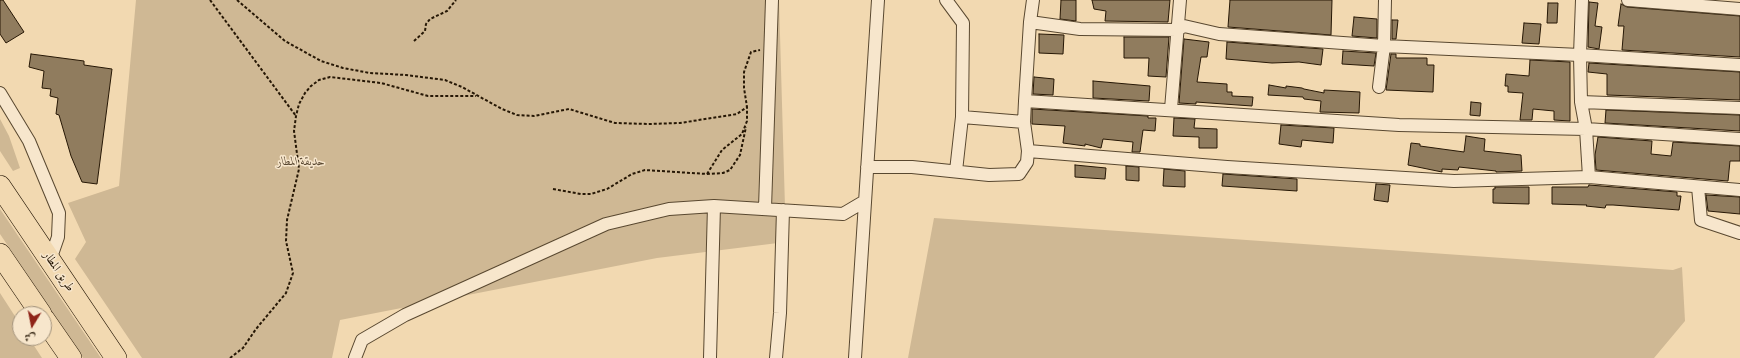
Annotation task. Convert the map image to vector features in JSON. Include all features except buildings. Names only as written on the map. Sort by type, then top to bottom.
[{"type":"highway","name":"طريق المطار","points":[[0,186],[116,358]]},
{"type":"highway","points":[[0,254],[36,306]]},
{"type":"highway","points":[[52,331],[71,358]]},
{"type":"street","points":[[766,208],[772,0]]},
{"type":"street","points":[[855,358],[878,0]]},
{"type":"street","points":[[946,0],[964,23],[962,117],[956,171]]},
{"type":"street","points":[[867,167],[912,167],[989,175],[1019,174],[1027,162],[1028,151],[1024,122],[1030,22],[1033,0]]},
{"type":"street","points":[[1171,109],[1180,0]]},
{"type":"street","points":[[1379,87],[1384,46],[1385,0]]},
{"type":"street","points":[[1582,0],[1580,55],[1581,102],[1586,129],[1589,177]]},
{"type":"street","points":[[1628,0],[1740,9]]},
{"type":"street","points":[[1030,22],[1080,29],[1177,30],[1184,26],[1219,34],[1384,46],[1580,55],[1740,65]]},
{"type":"street","points":[[0,93],[29,141],[60,213],[58,237],[50,260]]},
{"type":"street","points":[[1025,101],[1171,109],[1399,125],[1586,129],[1740,139]]},
{"type":"street","points":[[1581,102],[1740,108]]},
{"type":"street","points":[[962,117],[1024,122]]},
{"type":"street","points":[[1028,151],[1227,167],[1454,181],[1589,177],[1740,190]]},
{"type":"street","points":[[1698,187],[1700,220],[1740,233]]},
{"type":"street","points":[[355,358],[362,340],[405,315],[606,224],[669,209],[714,206],[766,208],[843,214],[865,201]]},
{"type":"street","points":[[710,358],[714,206]]},
{"type":"street","points":[[776,358],[780,313],[783,210]]},
{"type":"path","points":[[210,0],[296,116]]},
{"type":"path","points":[[237,0],[285,41],[321,60],[343,68],[370,73],[406,75],[445,80],[462,87],[502,110],[517,115],[534,116],[569,109],[615,123],[680,123],[737,114],[747,107]]},
{"type":"path","points":[[414,41],[425,31],[426,24],[430,19],[448,11],[456,0]]},
{"type":"path","points":[[553,189],[581,194],[591,194],[607,189],[632,174],[645,170],[707,174],[723,173],[730,170],[740,155],[746,128],[747,107],[744,88],[744,72],[750,52],[770,46]]},
{"type":"path","points":[[230,358],[242,348],[286,292],[292,273],[286,241],[288,220],[300,169],[294,131],[296,116],[305,93],[319,80],[330,77],[381,83],[428,96],[478,96]]},
{"type":"path","points":[[707,174],[722,150],[742,134],[746,128]]},
{"type":"green space","name":"حديقة المطار","points":[[136,0],[779,0],[786,242],[657,258],[340,320],[332,358],[142,358],[75,259],[86,242],[68,203],[119,186]]},
{"type":"green space","points":[[0,119],[9,136],[20,168],[13,171],[0,151]]},
{"type":"green space","points":[[0,209],[101,358],[83,358],[52,312],[52,306],[48,306],[0,234]]},
{"type":"green space","points":[[934,218],[1673,270],[1682,267],[1685,321],[1654,358],[908,358]]},
{"type":"green space","points":[[0,293],[12,312],[12,346],[34,346],[42,358],[0,358]]}]
